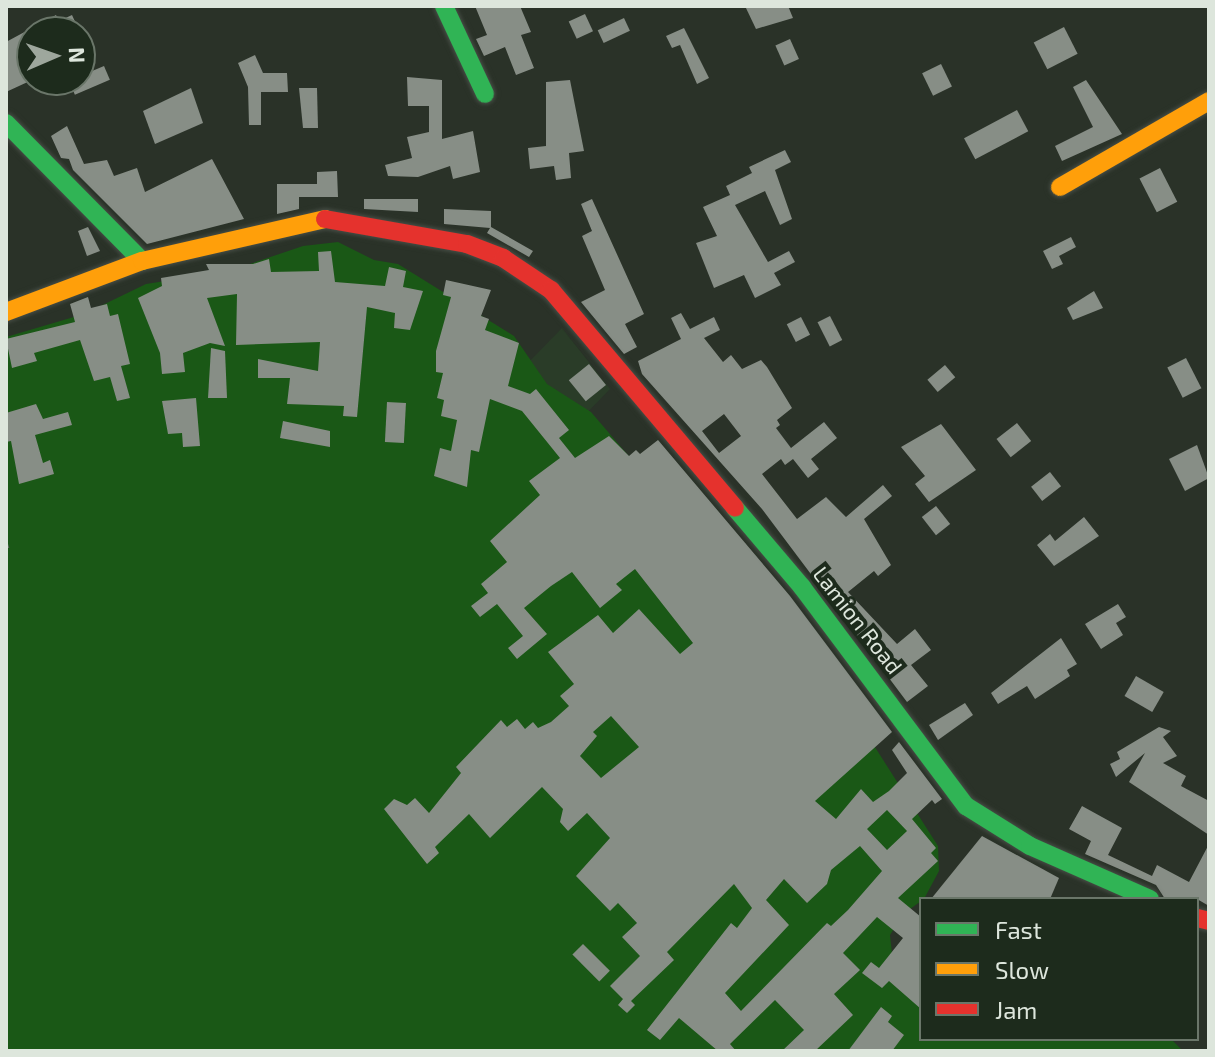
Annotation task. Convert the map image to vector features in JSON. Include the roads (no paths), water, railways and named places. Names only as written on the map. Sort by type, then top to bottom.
[{"type":"street","points":[[444,6],[485,94]]},
{"type":"street","points":[[1060,187],[1209,101]]},
{"type":"street","points":[[6,123],[142,261]]},
{"type":"street","name":"Lamion Road","points":[[6,312],[142,261],[248,240],[305,221],[345,220],[467,244],[503,258],[544,282],[841,632],[966,806],[1030,846],[1145,897]]}]
